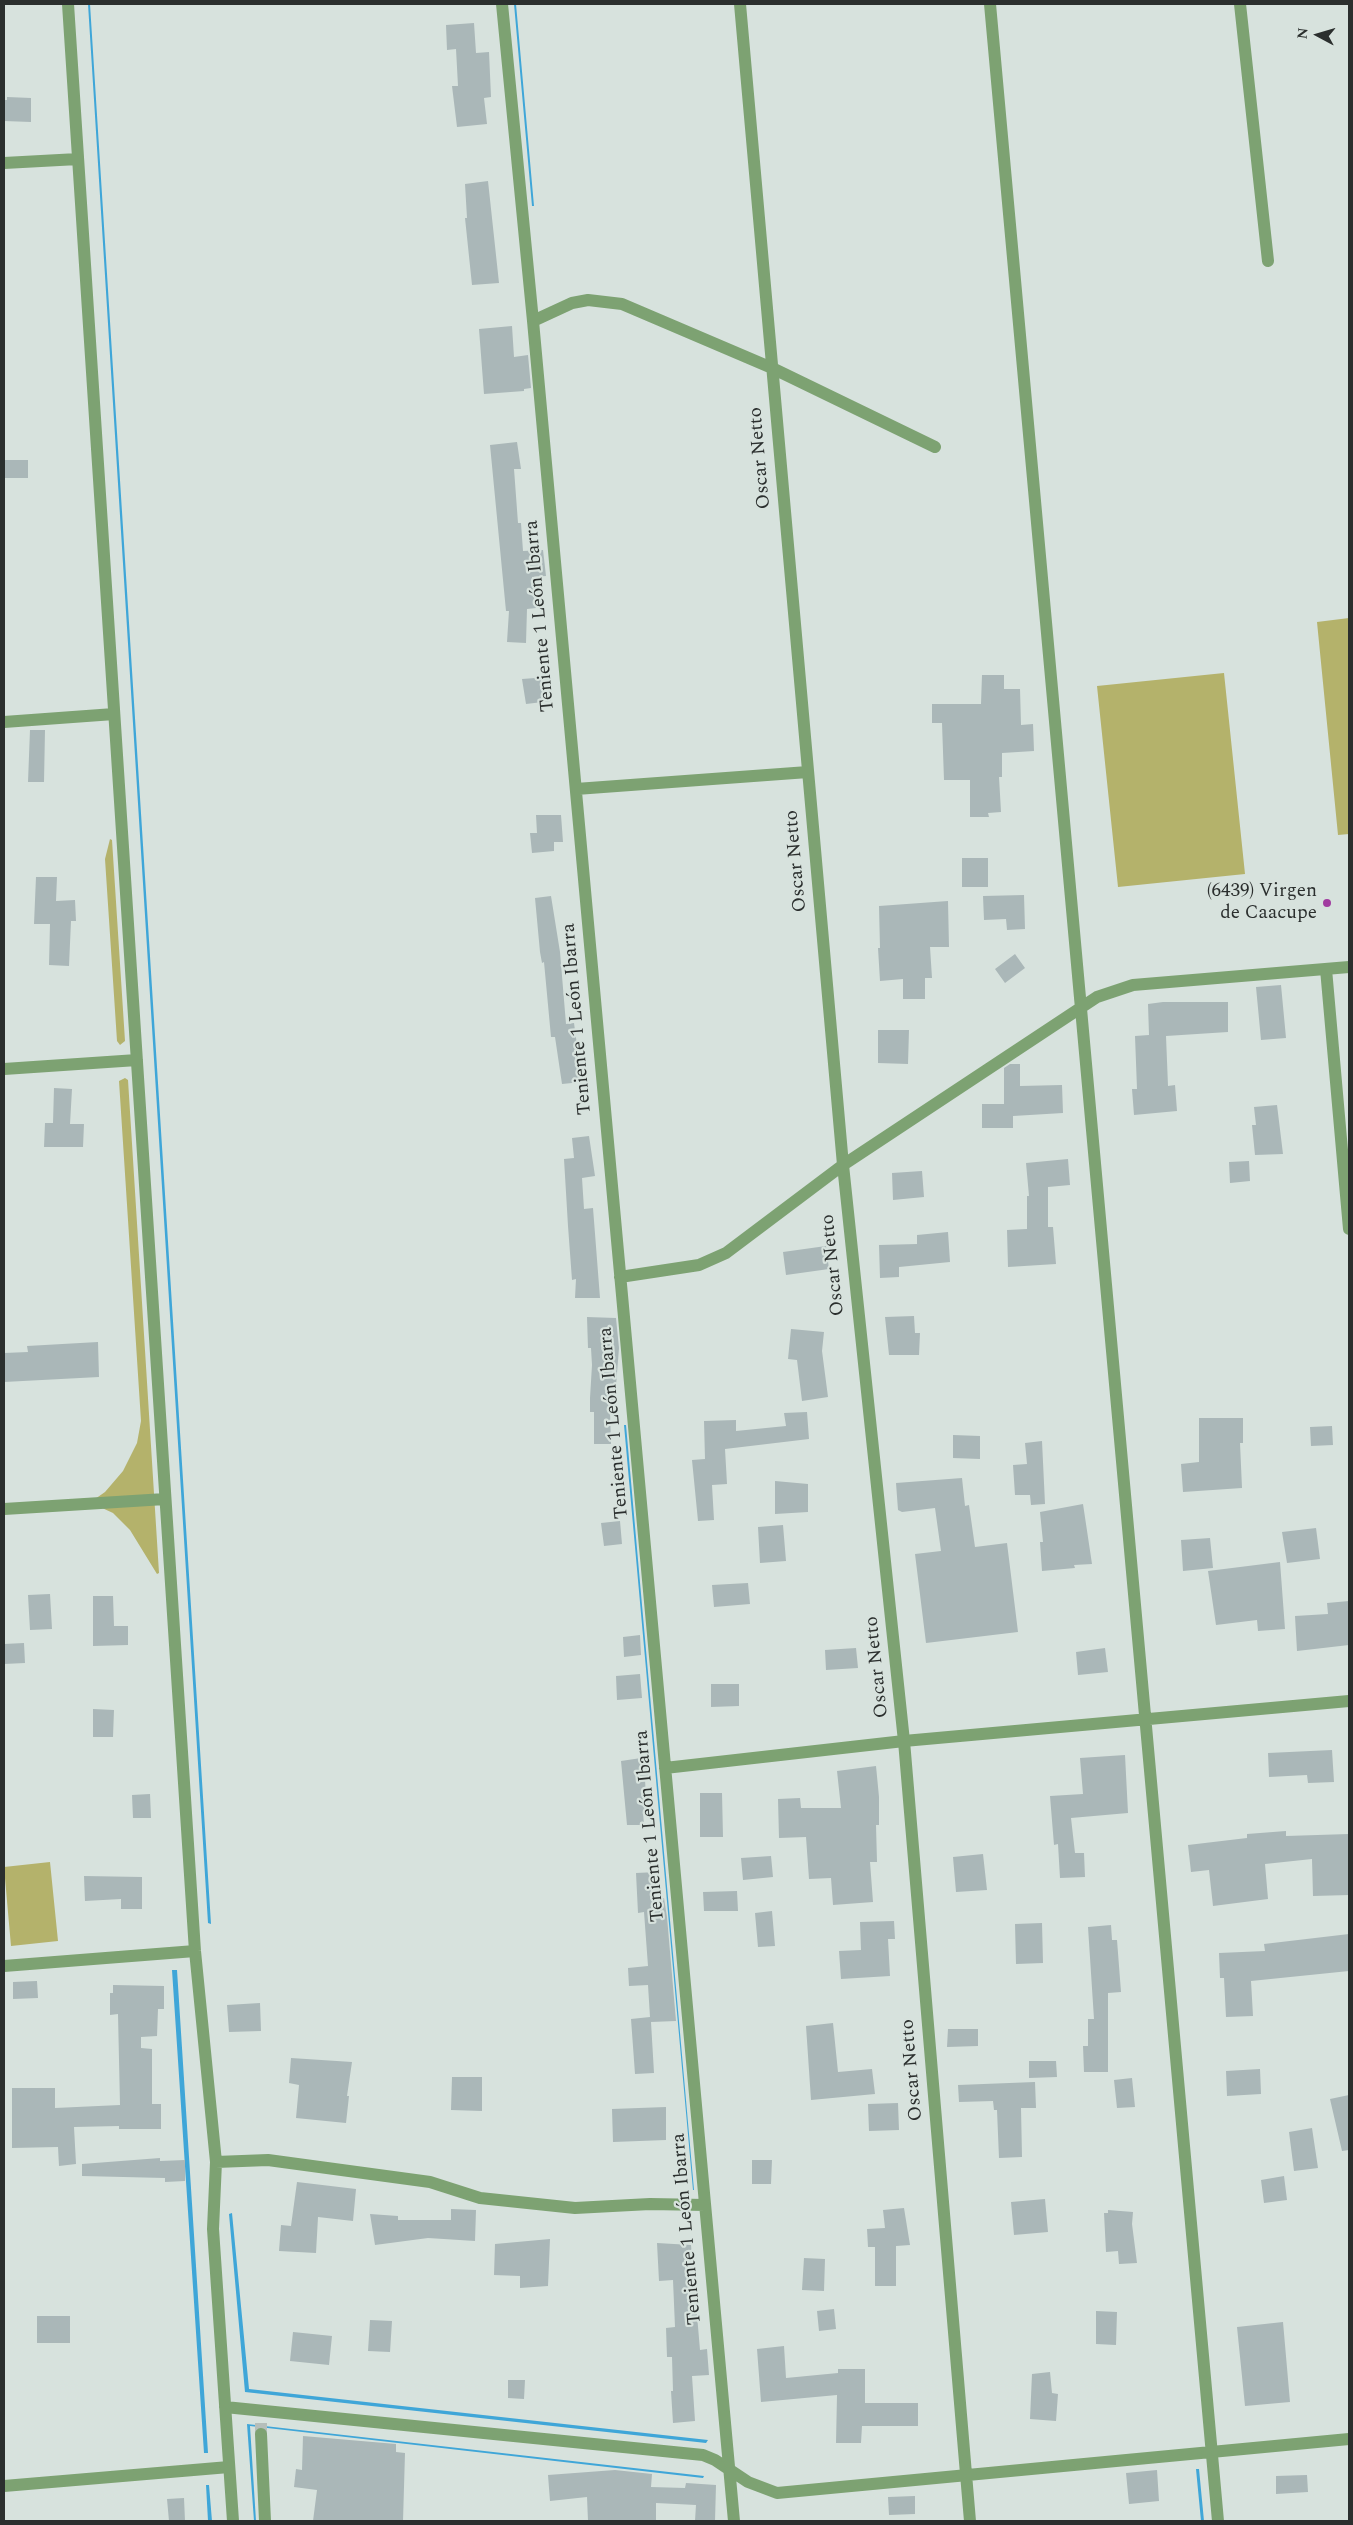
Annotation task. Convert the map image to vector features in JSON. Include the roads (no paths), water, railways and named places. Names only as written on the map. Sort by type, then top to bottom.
[{"type":"street","points":[[68,4],[195,1951],[216,2162],[213,2229],[232,2521]]},
{"type":"street","name":"Teniente 1 León Ibarra","points":[[502,4],[533,321],[734,2521]]},
{"type":"street","name":"Oscar Netto","points":[[740,4],[843,1165],[904,1741],[970,2521]]},
{"type":"street","points":[[990,4],[1218,2521]]},
{"type":"street","points":[[1240,4],[1268,261]]},
{"type":"street","points":[[4,163],[78,159]]},
{"type":"street","points":[[533,321],[580,302],[604,301],[622,304],[772,368],[935,448]]},
{"type":"street","points":[[4,722],[114,714]]},
{"type":"street","points":[[576,789],[808,772]]},
{"type":"street","points":[[620,1277],[699,1265],[726,1253],[843,1165],[1080,1006],[1097,997],[1133,985],[1349,967]]},
{"type":"street","points":[[1326,969],[1349,1229]]},
{"type":"street","points":[[4,1069],[136,1060]]},
{"type":"street","points":[[4,1509],[165,1499]]},
{"type":"street","points":[[665,1768],[904,1741],[1349,1701]]},
{"type":"street","points":[[4,1966],[195,1951]]},
{"type":"street","points":[[216,2162],[268,2160],[430,2182],[480,2198],[575,2208],[650,2204],[705,2205]]},
{"type":"street","points":[[225,2407],[261,2423],[703,2455],[716,2460],[729,2471],[748,2482],[777,2493],[1349,2439]]},
{"type":"street","points":[[261,2423],[265,2521]]},
{"type":"street","points":[[4,2486],[229,2467]]},
{"type":"water","points":[[88,4],[90,4],[211,1924],[208,1923]]},
{"type":"water","points":[[514,4],[516,4],[534,206],[532,206]]},
{"type":"water","points":[[624,1425],[626,1425],[694,2190],[693,2190]]},
{"type":"water","points":[[172,1970],[177,1970],[208,2453],[204,2453]]},
{"type":"water","points":[[232,2213],[249,2389],[708,2440],[706,2443],[245,2392],[229,2214]]},
{"type":"water","points":[[247,2424],[704,2476],[703,2478],[250,2426],[256,2521],[254,2521]]},
{"type":"water","points":[[1196,2469],[1199,2469],[1204,2521],[1201,2521]]},
{"type":"water","points":[[206,2485],[209,2485],[212,2521],[208,2521]]},
{"type":"tunnel","points":[[261,2423],[261,2434]]},
{"type":"place","name":"(6439) Virgen de Caacupe","points":[[1327,903]]}]
